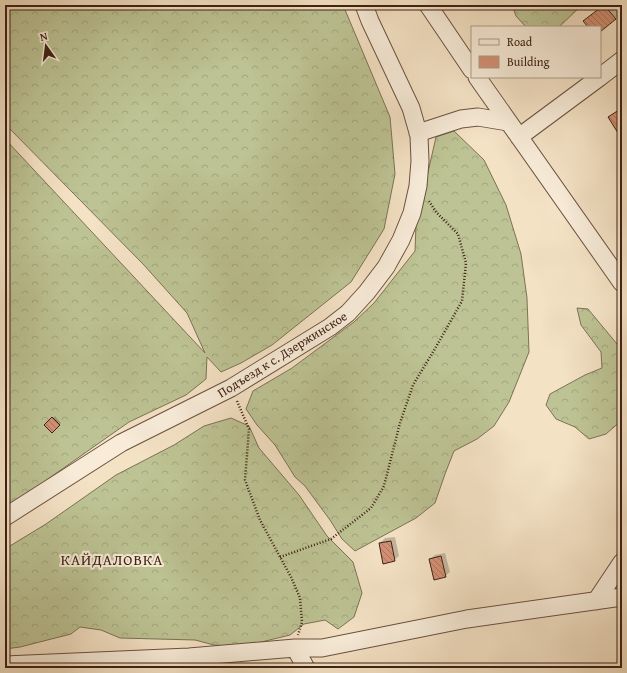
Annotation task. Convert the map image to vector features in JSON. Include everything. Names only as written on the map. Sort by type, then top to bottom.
[{"type":"street","name":"Подъезд к с. Дзержинское","points":[[5,517],[121,443],[231,388],[330,327],[348,313],[367,292],[386,267],[401,240],[412,213],[418,186],[420,161],[418,133],[411,108],[364,5]]},
{"type":"street","points":[[428,5],[471,69]]},
{"type":"street","points":[[601,76],[622,60]]},
{"type":"street","points":[[478,78],[622,283]]},
{"type":"street","points":[[519,137],[599,78]]},
{"type":"street","points":[[418,133],[461,119],[478,117],[508,122]]},
{"type":"street","points":[[596,601],[622,562]]},
{"type":"street","points":[[5,665],[189,657],[295,648],[322,648],[466,620],[622,597]]},
{"type":"street","points":[[295,648],[306,668]]},
{"type":"path","points":[[280,557],[331,539],[371,508],[384,486],[400,423],[413,385],[462,301],[466,263],[458,234],[436,212],[418,186]]},
{"type":"path","points":[[231,388],[249,429],[245,480],[260,520],[291,577],[300,598],[302,622],[295,648]]},
{"type":"green space","points":[[5,5],[343,5],[390,117],[395,174],[384,229],[351,282],[272,345],[241,363],[221,372],[207,357],[206,379],[186,395],[129,422],[38,486],[5,512],[5,139],[205,353],[187,313],[143,264],[5,124]]},
{"type":"green space","points":[[512,5],[582,5],[560,26],[525,26],[516,16]]},
{"type":"green space","points":[[454,131],[484,160],[506,205],[521,254],[527,298],[529,352],[509,402],[494,426],[477,439],[454,451],[435,503],[416,518],[355,551],[342,539],[305,486],[295,477],[275,445],[257,425],[246,409],[253,391],[292,368],[354,322],[374,303],[415,251],[416,225],[436,137]]},
{"type":"green space","points":[[577,308],[588,309],[622,350],[622,420],[606,434],[589,439],[575,427],[556,419],[546,405],[550,394],[585,375],[602,368],[601,352],[581,325]]},
{"type":"green space","points":[[231,418],[249,426],[259,448],[299,495],[327,536],[353,562],[362,593],[354,617],[338,629],[325,620],[304,624],[290,635],[241,647],[214,645],[195,640],[120,638],[101,630],[80,627],[71,634],[20,647],[5,649],[5,549],[46,524],[116,475],[174,445],[204,426]]},
{"type":"building","points":[[604,5],[616,19],[601,31],[601,26],[587,26],[583,21]]},
{"type":"building","points":[[622,108],[622,130],[618,133],[608,117]]},
{"type":"building","points":[[52,417],[60,425],[52,433],[44,425]]},
{"type":"building","points":[[391,541],[395,561],[383,564],[379,543]]},
{"type":"building","points":[[441,556],[446,577],[434,580],[429,559]]},
{"type":"district","name":"КАЙДАЛОВКА","points":[[112,560]]}]
